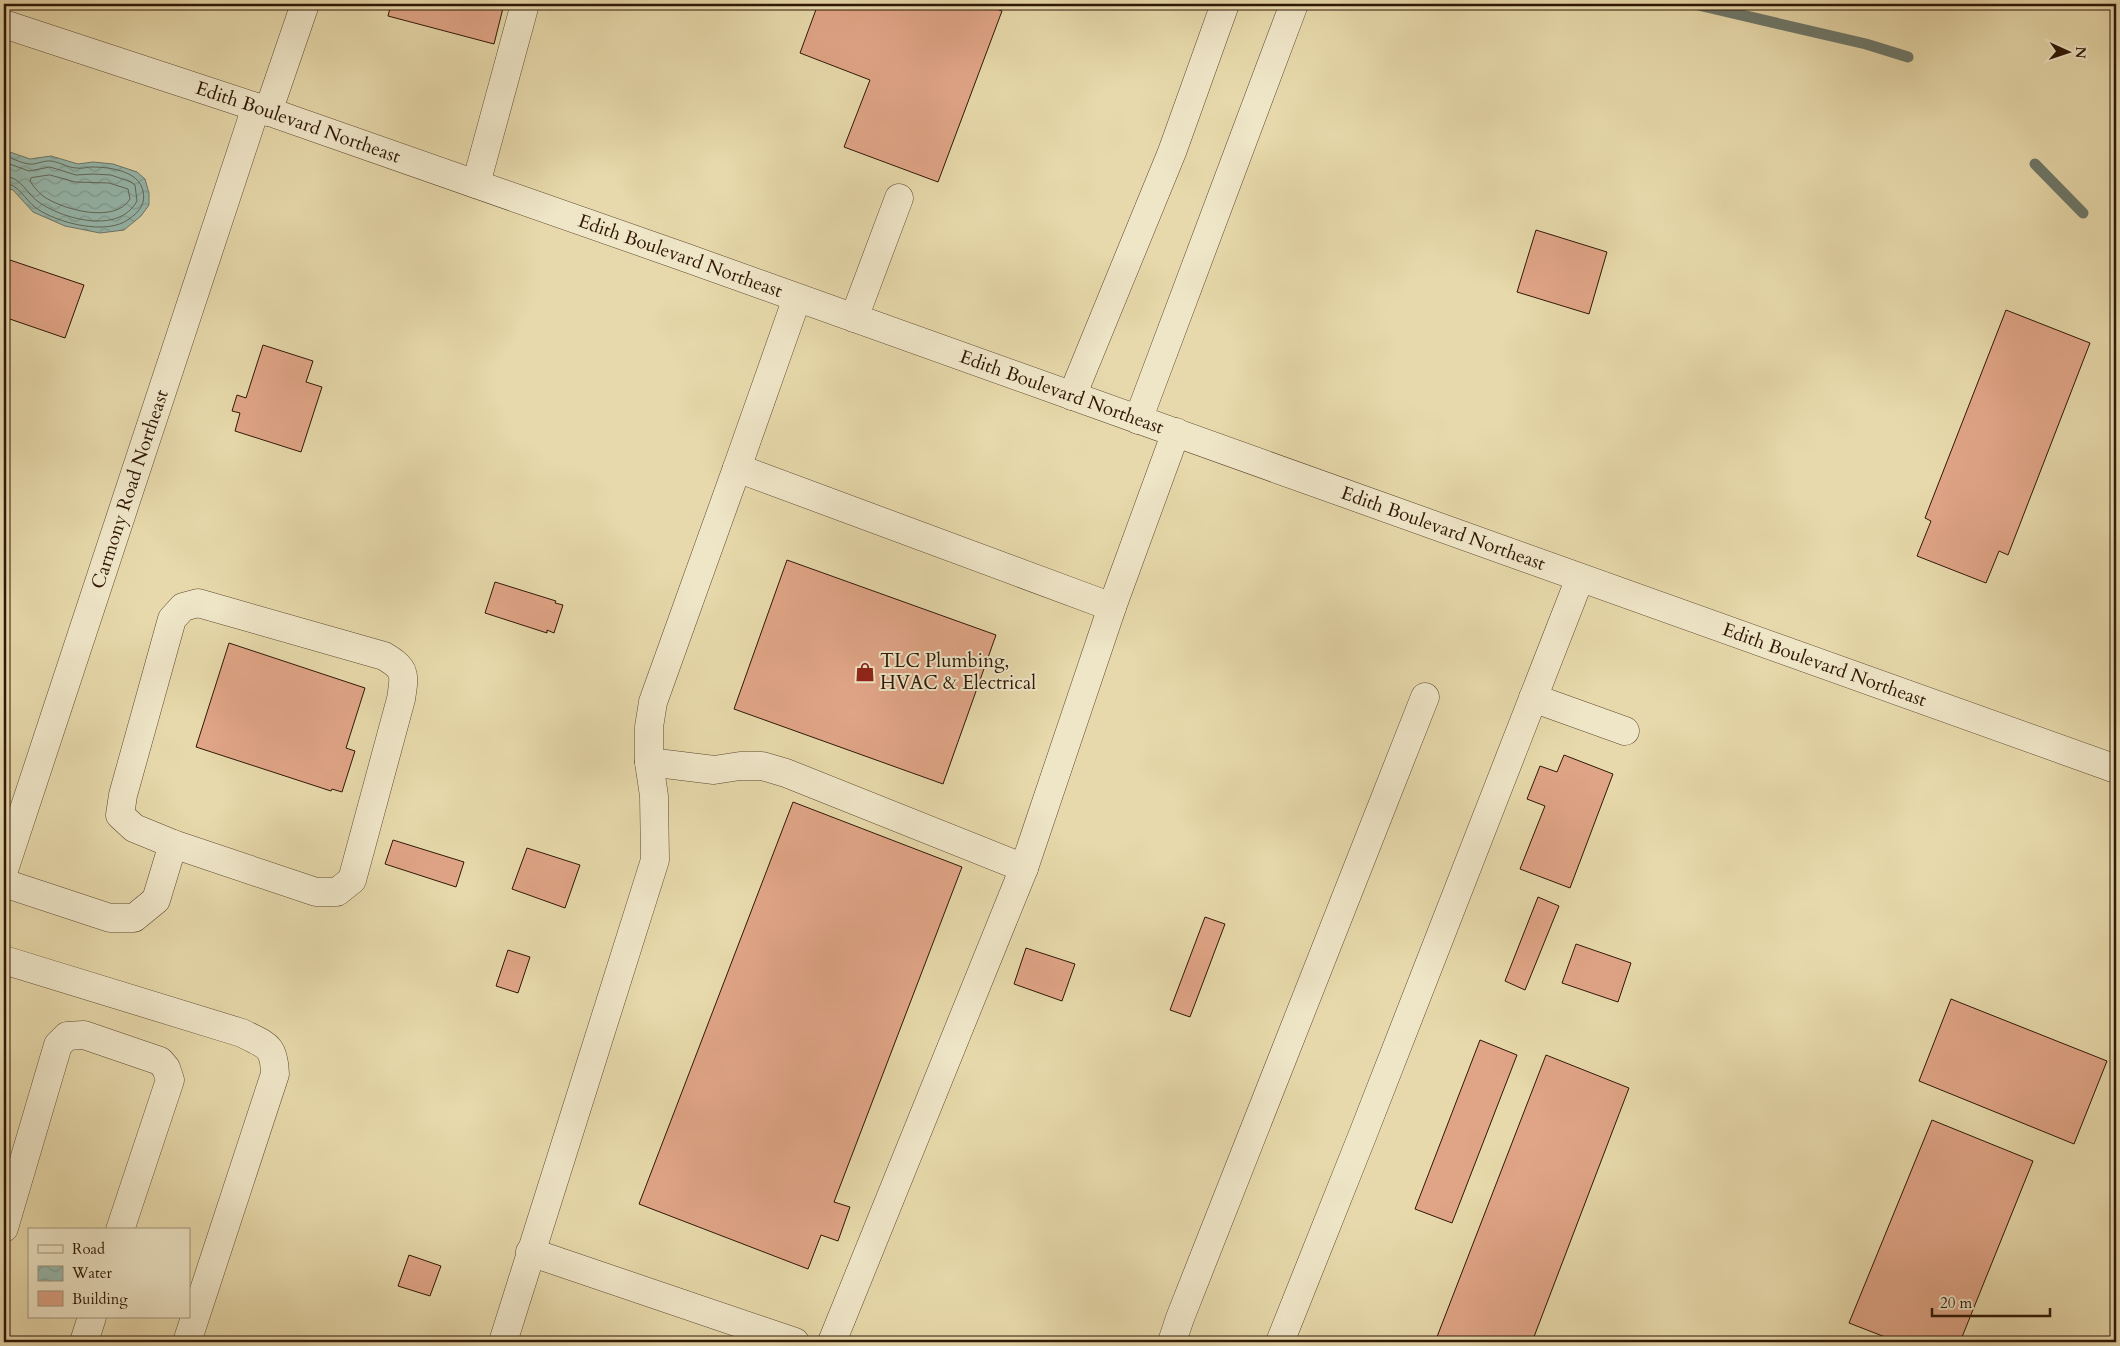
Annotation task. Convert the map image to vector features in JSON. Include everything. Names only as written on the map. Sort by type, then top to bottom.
[{"type":"street","name":"Carmony Road Northeast","points":[[4,870],[262,110],[305,4]]},
{"type":"street","points":[[476,184],[525,4]]},
{"type":"street","points":[[1072,396],[1172,152],[1225,4]]},
{"type":"street","points":[[1138,420],[1294,4]]},
{"type":"street","name":"Edith Boulevard Northeast","points":[[4,24],[476,184],[1176,432],[2116,769]]},
{"type":"street","points":[[854,318],[899,198]]},
{"type":"street","points":[[503,1342],[655,860],[654,796],[649,762],[649,727],[653,702],[797,298]]},
{"type":"street","points":[[832,1342],[1024,868],[1112,606],[1176,432]]},
{"type":"street","points":[[737,468],[1112,606]]},
{"type":"street","points":[[1280,1342],[1580,578]]},
{"type":"street","points":[[198,603],[384,656],[398,664],[404,678],[401,699],[352,880],[337,892],[316,892],[173,844],[134,828],[120,815],[123,795],[172,619],[183,606],[198,603]]},
{"type":"street","points":[[1172,1342],[1425,697]]},
{"type":"street","points":[[1533,698],[1625,731]]},
{"type":"street","points":[[649,762],[714,770],[740,766],[762,766],[786,773],[1024,868]]},
{"type":"street","points":[[4,883],[110,918],[134,918],[156,900],[173,844]]},
{"type":"street","points":[[4,960],[242,1033],[266,1045],[274,1055],[275,1074],[187,1342]]},
{"type":"street","points":[[4,1228],[58,1046],[67,1036],[84,1034],[160,1061],[166,1068],[170,1080],[121,1228]]},
{"type":"street","points":[[530,1252],[795,1342]]},
{"type":"street","points":[[84,1342],[92,1318]]},
{"type":"water","points":[[4,150],[30,159],[51,156],[78,164],[93,162],[113,164],[137,172],[145,179],[149,193],[149,205],[141,216],[124,230],[100,233],[65,226],[33,212],[13,190],[4,187]]},
{"type":"building","points":[[391,4],[504,4],[494,44],[388,16]]},
{"type":"building","points":[[818,4],[983,4],[1002,11],[938,182],[844,147],[870,80],[800,53]]},
{"type":"building","points":[[1536,230],[1607,252],[1589,314],[1517,292]]},
{"type":"building","points":[[4,258],[84,285],[65,338],[4,317]]},
{"type":"building","points":[[2006,310],[2090,343],[2008,555],[1999,551],[1986,583],[1917,556],[1931,521],[1925,518]]},
{"type":"building","points":[[263,345],[313,361],[306,382],[322,387],[301,452],[235,431],[240,413],[232,411],[237,395],[246,398]]},
{"type":"building","name":"TLC Plumbing, HVAC & Electrical","points":[[787,560],[996,635],[943,784],[734,709]]},
{"type":"building","points":[[495,582],[556,601],[555,603],[563,605],[554,633],[547,630],[547,633],[485,613]]},
{"type":"building","points":[[229,643],[365,688],[346,748],[355,751],[342,792],[332,789],[331,791],[196,747]]},
{"type":"building","points":[[1564,755],[1613,774],[1570,888],[1520,869],[1545,806],[1527,799],[1540,766],[1557,772]]},
{"type":"building","points":[[793,802],[962,867],[834,1202],[850,1207],[838,1241],[821,1235],[808,1269],[639,1204]]},
{"type":"building","points":[[393,840],[464,862],[456,887],[385,864]]},
{"type":"building","points":[[527,848],[580,865],[565,908],[512,889]]},
{"type":"building","points":[[1538,897],[1559,906],[1525,990],[1505,981]]},
{"type":"building","points":[[1205,917],[1225,924],[1190,1017],[1170,1010]]},
{"type":"building","points":[[1576,944],[1631,963],[1618,1002],[1562,983]]},
{"type":"building","points":[[1026,948],[1075,964],[1062,1001],[1014,984]]},
{"type":"building","points":[[508,950],[530,957],[518,993],[496,986]]},
{"type":"building","points":[[1951,999],[2107,1061],[2074,1144],[1919,1081]]},
{"type":"building","points":[[1480,1040],[1517,1055],[1452,1223],[1415,1209]]},
{"type":"building","points":[[1546,1055],[1629,1088],[1532,1342],[1435,1342]]},
{"type":"building","points":[[1932,1120],[2033,1161],[1960,1342],[1898,1342],[1849,1323]]},
{"type":"building","points":[[409,1255],[441,1266],[430,1296],[398,1286]]},
{"type":"waterway","points":[[1694,4],[1866,44],[1908,57]]},
{"type":"waterway","points":[[2035,164],[2083,213]]},
{"type":"place","name":"TLC Plumbing, HVAC & Electrical","points":[[865,672]]}]
